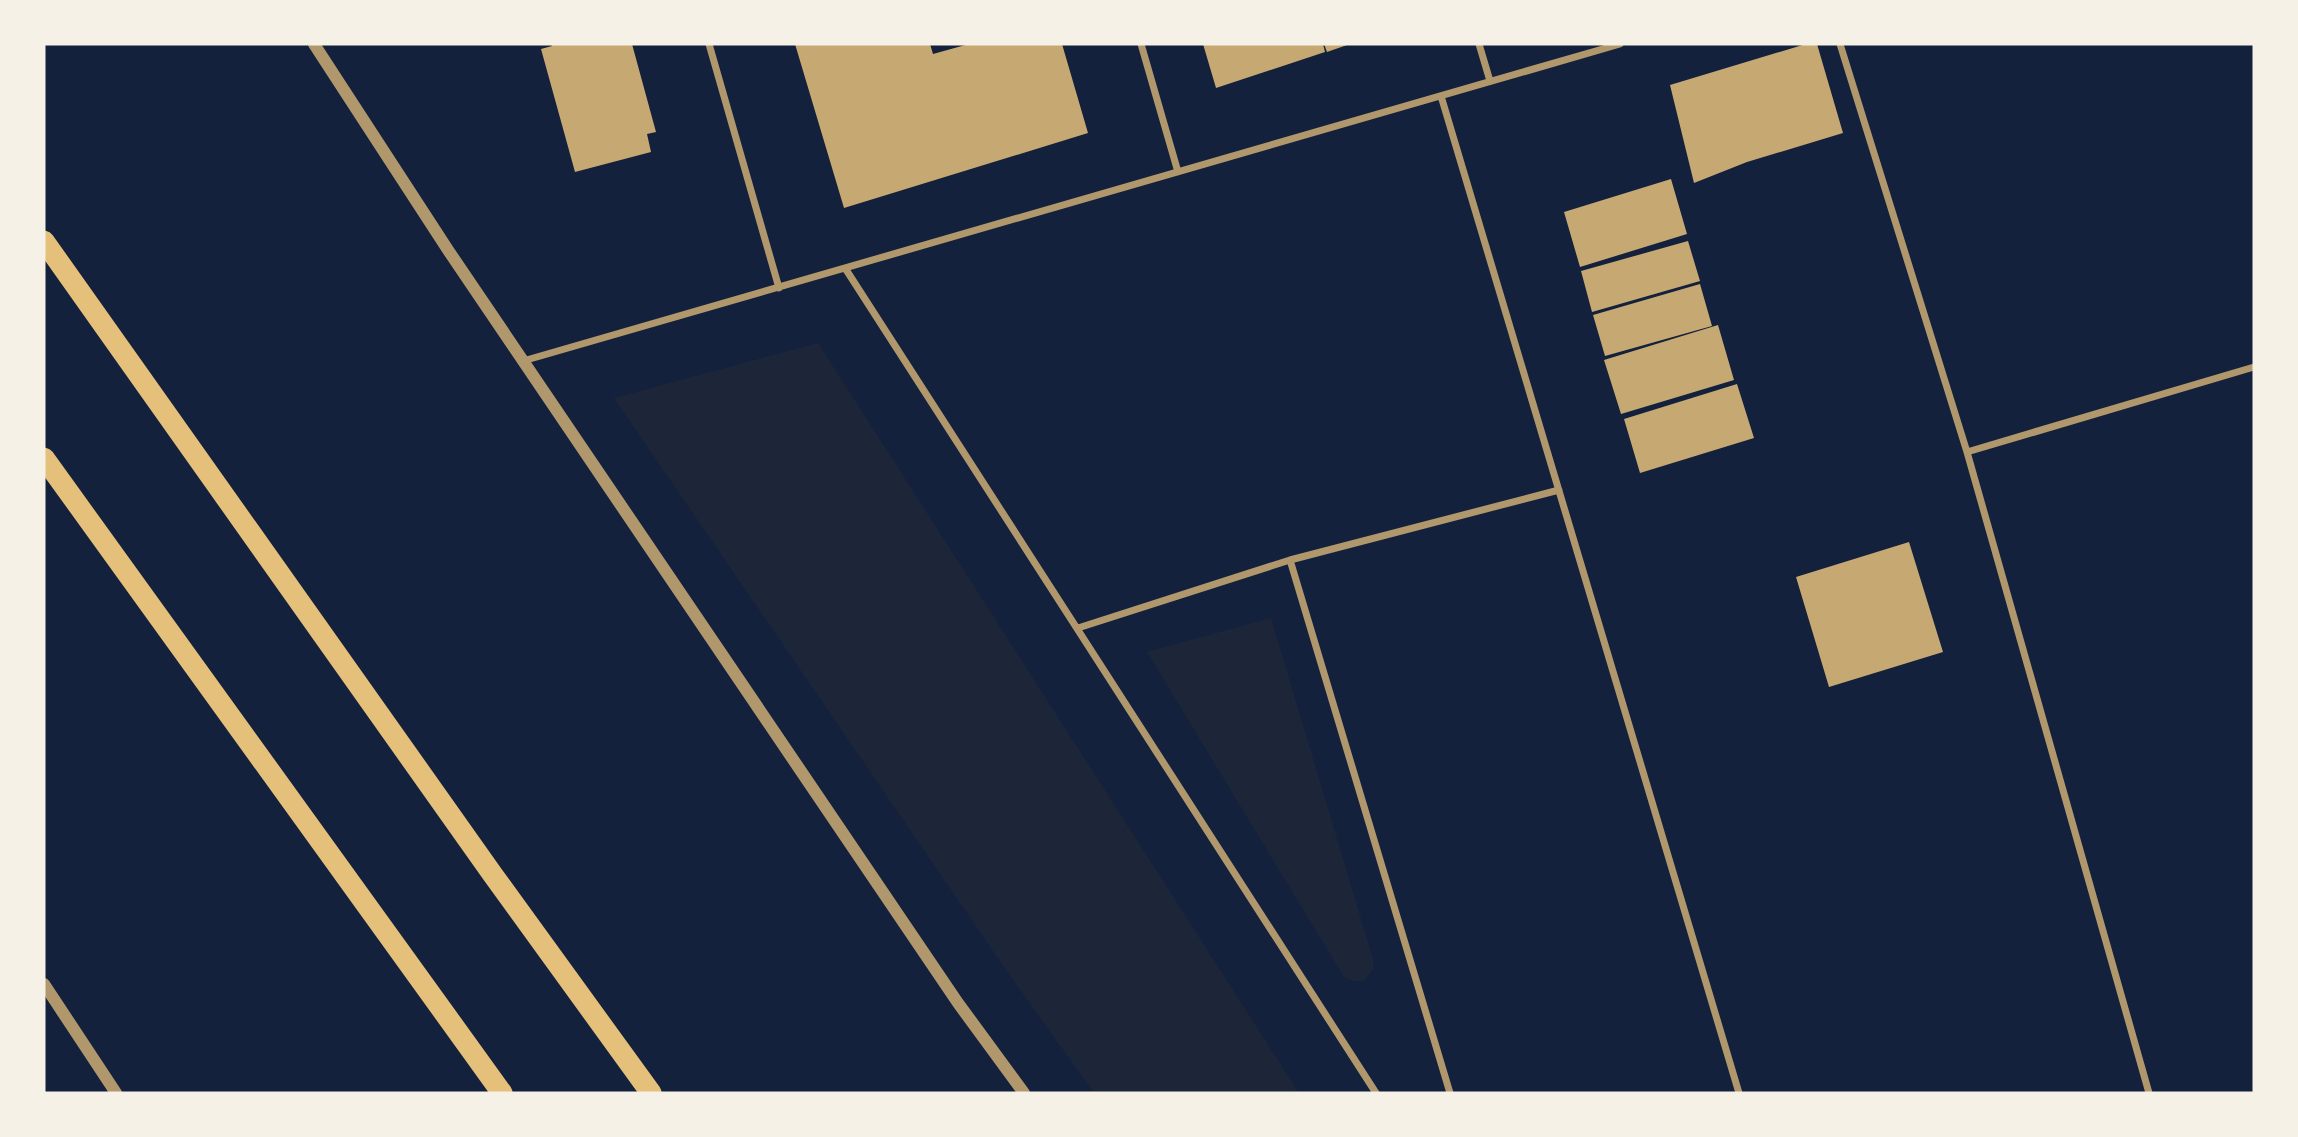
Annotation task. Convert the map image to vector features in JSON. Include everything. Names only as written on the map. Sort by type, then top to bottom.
[{"type":"highway","points":[[44,241],[492,875],[651,1093]]},
{"type":"highway","points":[[44,458],[502,1093]]},
{"type":"street","points":[[314,44],[523,362],[958,1003],[1024,1093]]},
{"type":"street","points":[[709,44],[779,288]]},
{"type":"street","points":[[1141,44],[1178,172]]},
{"type":"street","points":[[1479,44],[1490,81]]},
{"type":"street","points":[[523,362],[1620,44]]},
{"type":"street","points":[[1840,44],[1967,452],[2148,1093]]},
{"type":"street","points":[[1441,96],[1739,1093]]},
{"type":"street","points":[[845,268],[1377,1093]]},
{"type":"street","points":[[1967,452],[2254,367]]},
{"type":"street","points":[[1078,628],[1290,560],[1559,490]]},
{"type":"street","points":[[1290,560],[1450,1093]]},
{"type":"street","points":[[44,984],[116,1093]]},
{"type":"shaded area","points":[[818,343],[1299,1093],[1094,1093],[1006,970],[614,398]]},
{"type":"shaded area","points":[[1271,618],[1373,959],[1373,969],[1364,981],[1344,977],[1147,652]]},
{"type":"building","points":[[551,44],[632,44],[656,132],[647,134],[651,152],[575,172],[541,49],[552,46]]},
{"type":"building","points":[[795,44],[930,44],[933,54],[969,44],[1062,44],[1088,133],[844,208]]},
{"type":"building","points":[[1203,44],[1323,44],[1325,52],[1216,88]]},
{"type":"building","points":[[1324,44],[1350,44],[1327,52]]},
{"type":"building","points":[[1806,44],[1817,44],[1843,133],[1747,162],[1694,183],[1670,85]]},
{"type":"building","points":[[1671,179],[1687,234],[1580,267],[1564,212]]},
{"type":"building","points":[[1688,241],[1700,281],[1592,312],[1581,271]]},
{"type":"building","points":[[1700,284],[1712,326],[1605,356],[1593,315]]},
{"type":"building","points":[[1718,325],[1734,380],[1621,414],[1604,360]]},
{"type":"building","points":[[1737,384],[1754,438],[1640,473],[1624,419]]},
{"type":"building","points":[[1909,542],[1943,652],[1829,687],[1796,577]]}]
